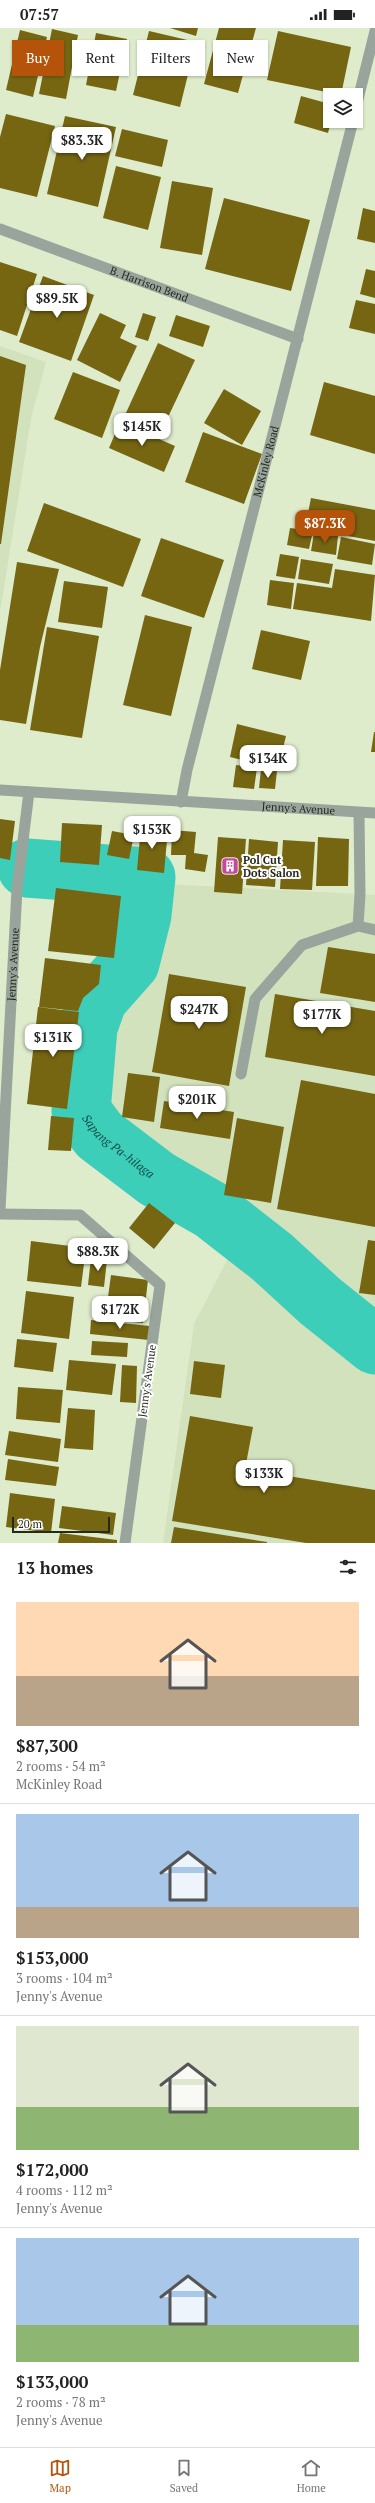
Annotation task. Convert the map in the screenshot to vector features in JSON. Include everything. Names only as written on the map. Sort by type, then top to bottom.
[{"type":"street","points":[[361,88],[375,31]]},
{"type":"street","name":"McKinley Road","points":[[182,802],[187,770],[351,128]]},
{"type":"street","name":"B. Harrison Bend","points":[[0,229],[298,339]]},
{"type":"street","name":"Jenny's Avenue","points":[[0,790],[359,814],[375,813]]},
{"type":"street","name":"Jenny's Avenue","points":[[0,1210],[17,889],[29,792]]},
{"type":"street","points":[[358,926],[360,895],[359,814]]},
{"type":"street","points":[[241,1074],[255,999],[302,945],[358,926],[375,930]]},
{"type":"street","name":"Jenny's Avenue","points":[[0,1214],[80,1215],[160,1285],[125,1543]]},
{"type":"shaded area","points":[[0,346],[46,362],[31,419],[0,612]]},
{"type":"shaded area","points":[[132,882],[375,895],[375,1543],[163,1543],[194,1324],[238,1239],[96,1152],[75,1120],[80,1014],[125,962]]},
{"type":"building","points":[[170,28],[198,28],[196,36]]},
{"type":"building","points":[[219,28],[256,28],[253,40],[216,40]]},
{"type":"building","points":[[52,29],[78,35],[77,40],[72,40],[72,67],[66,99],[39,94],[43,76],[64,76],[64,40],[50,40]]},
{"type":"building","points":[[20,30],[47,37],[46,40],[18,40]]},
{"type":"building","points":[[149,31],[187,40],[147,40]]},
{"type":"building","points":[[278,31],[351,47],[342,88],[323,88],[323,91],[267,80]]},
{"type":"building","points":[[96,33],[127,39],[127,40],[95,40]]},
{"type":"building","points":[[213,50],[213,76],[243,76],[238,93],[204,84]]},
{"type":"building","points":[[12,64],[12,76],[38,76],[33,97],[6,90]]},
{"type":"building","points":[[88,76],[119,76],[116,91],[86,85]]},
{"type":"building","points":[[138,76],[188,76],[180,107],[133,95]]},
{"type":"building","points":[[301,96],[323,102],[323,128],[329,128],[328,133],[294,123]]},
{"type":"building","points":[[6,114],[55,126],[37,197],[0,188],[0,137]]},
{"type":"building","points":[[65,116],[116,127],[98,207],[47,194]]},
{"type":"building","points":[[122,129],[168,140],[162,167],[115,156]]},
{"type":"building","points":[[116,166],[161,177],[148,230],[103,218]]},
{"type":"building","points":[[172,181],[213,188],[202,255],[160,248]]},
{"type":"building","points":[[224,198],[310,220],[291,291],[205,269]]},
{"type":"building","points":[[363,208],[375,211],[375,243],[357,239]]},
{"type":"building","points":[[0,262],[37,274],[17,336],[0,330]]},
{"type":"building","points":[[366,269],[375,271],[375,298],[360,294]]},
{"type":"building","points":[[43,276],[94,295],[71,361],[19,342]]},
{"type":"building","points":[[356,300],[375,304],[375,334],[349,328]]},
{"type":"building","points":[[100,313],[126,325],[120,338],[137,346],[120,382],[77,360]]},
{"type":"building","points":[[143,313],[156,317],[148,341],[135,337]]},
{"type":"building","points":[[176,315],[210,326],[203,347],[169,336]]},
{"type":"building","points":[[158,343],[195,360],[161,432],[125,415]]},
{"type":"building","points":[[0,356],[26,365],[1,544],[0,544]]},
{"type":"building","points":[[73,372],[120,390],[102,438],[54,419]]},
{"type":"building","points":[[324,382],[375,396],[375,454],[310,435]]},
{"type":"building","points":[[224,389],[261,411],[242,445],[204,423]]},
{"type":"building","points":[[120,422],[175,446],[164,472],[109,448]]},
{"type":"building","points":[[203,432],[262,454],[244,504],[185,482]]},
{"type":"building","points":[[311,498],[375,510],[375,541],[305,528]]},
{"type":"building","points":[[44,503],[141,539],[123,587],[27,551]]},
{"type":"building","points":[[290,528],[313,531],[309,549],[287,545]]},
{"type":"building","points":[[314,533],[338,536],[336,555],[311,551]]},
{"type":"building","points":[[341,537],[375,544],[372,565],[337,559]]},
{"type":"building","points":[[161,538],[224,560],[204,618],[141,596]]},
{"type":"building","points":[[280,554],[299,557],[295,579],[276,576]]},
{"type":"building","points":[[301,559],[333,564],[329,584],[298,579]]},
{"type":"building","points":[[17,562],[59,569],[40,647],[26,724],[0,720],[0,670]]},
{"type":"building","points":[[335,569],[375,575],[371,621],[293,609],[297,583],[332,588]]},
{"type":"building","points":[[270,580],[294,583],[291,609],[267,605]]},
{"type":"building","points":[[64,581],[108,587],[102,628],[58,622]]},
{"type":"building","points":[[145,615],[192,627],[171,716],[123,705]]},
{"type":"building","points":[[47,627],[99,636],[82,738],[30,730]]},
{"type":"building","points":[[261,630],[310,641],[301,680],[252,669]]},
{"type":"building","points":[[237,724],[286,736],[278,769],[230,757]]},
{"type":"building","points":[[374,732],[375,752],[371,752]]},
{"type":"building","points":[[236,765],[257,768],[254,789],[233,787]]},
{"type":"building","points":[[261,769],[277,771],[275,789],[259,788]]},
{"type":"building","points":[[0,819],[15,821],[10,860],[0,858]]},
{"type":"building","points":[[62,823],[102,825],[99,865],[60,862]]},
{"type":"building","points":[[141,826],[168,829],[164,873],[137,870]]},
{"type":"building","points":[[172,830],[196,832],[194,853],[208,855],[205,872],[185,869],[186,855],[171,855]]},
{"type":"building","points":[[112,831],[134,835],[129,859],[107,855]]},
{"type":"building","name":"Pol Cut Dots Salon","points":[[218,837],[246,839],[242,894],[214,892]]},
{"type":"building","points":[[318,837],[349,839],[348,886],[316,886]]},
{"type":"building","points":[[249,839],[278,842],[275,887],[246,885]]},
{"type":"building","points":[[283,840],[315,842],[312,890],[280,889]]},
{"type":"building","points":[[56,888],[121,896],[114,958],[48,951]]},
{"type":"building","points":[[328,947],[375,954],[375,1002],[320,993]]},
{"type":"building","points":[[45,958],[101,965],[99,984],[83,998],[78,1011],[39,1007]]},
{"type":"building","points":[[169,974],[246,987],[229,1086],[152,1072]]},
{"type":"building","points":[[275,994],[375,1011],[375,1076],[265,1057]]},
{"type":"building","points":[[38,1007],[79,1012],[67,1109],[27,1104]]},
{"type":"building","points":[[128,1073],[160,1077],[154,1122],[122,1117]]},
{"type":"building","points":[[301,1080],[375,1094],[375,1227],[277,1209]]},
{"type":"building","points":[[164,1101],[234,1112],[230,1139],[160,1128]]},
{"type":"building","points":[[51,1116],[74,1118],[71,1151],[48,1150]]},
{"type":"building","points":[[237,1118],[284,1127],[271,1203],[224,1195]]},
{"type":"building","points":[[149,1203],[175,1223],[154,1249],[129,1228]]},
{"type":"building","points":[[368,1240],[375,1241],[375,1295],[359,1293]]},
{"type":"building","points":[[31,1241],[86,1248],[81,1287],[27,1281]]},
{"type":"building","points":[[91,1258],[107,1260],[104,1287],[88,1285]]},
{"type":"building","points":[[111,1275],[148,1280],[143,1323],[105,1319]]},
{"type":"building","points":[[26,1291],[74,1297],[69,1339],[21,1333]]},
{"type":"building","points":[[91,1320],[150,1326],[149,1340],[90,1334]]},
{"type":"building","points":[[17,1339],[57,1343],[53,1372],[14,1367]]},
{"type":"building","points":[[92,1341],[128,1343],[127,1357],[91,1355]]},
{"type":"building","points":[[69,1360],[116,1364],[112,1395],[66,1390]]},
{"type":"building","points":[[194,1361],[225,1365],[221,1398],[190,1394]]},
{"type":"building","points":[[122,1365],[137,1366],[136,1403],[120,1402]]},
{"type":"building","points":[[18,1387],[63,1390],[60,1423],[16,1419]]},
{"type":"building","points":[[68,1408],[95,1410],[93,1450],[64,1448]]},
{"type":"building","points":[[190,1416],[253,1427],[245,1469],[375,1490],[375,1543],[306,1543],[172,1521]]},
{"type":"building","points":[[9,1431],[61,1439],[58,1462],[5,1455]]},
{"type":"building","points":[[8,1459],[59,1467],[56,1486],[5,1480]]},
{"type":"building","points":[[10,1493],[55,1499],[51,1533],[6,1527]]},
{"type":"building","points":[[62,1506],[116,1513],[113,1535],[59,1528]]},
{"type":"building","points":[[174,1527],[267,1542],[267,1543],[171,1543]]},
{"type":"building","points":[[60,1533],[117,1540],[117,1543],[58,1543]]},
{"type":"waterway","name":"Sapang Pa-hilaga","points":[[27,868],[146,877],[142,915],[130,963],[98,999],[88,1027],[81,1111],[99,1135],[157,1179],[213,1211],[272,1257],[320,1301],[375,1345]]},
{"type":"place","name":"Pol Cut Dots Salon","points":[[230,866]]}]
